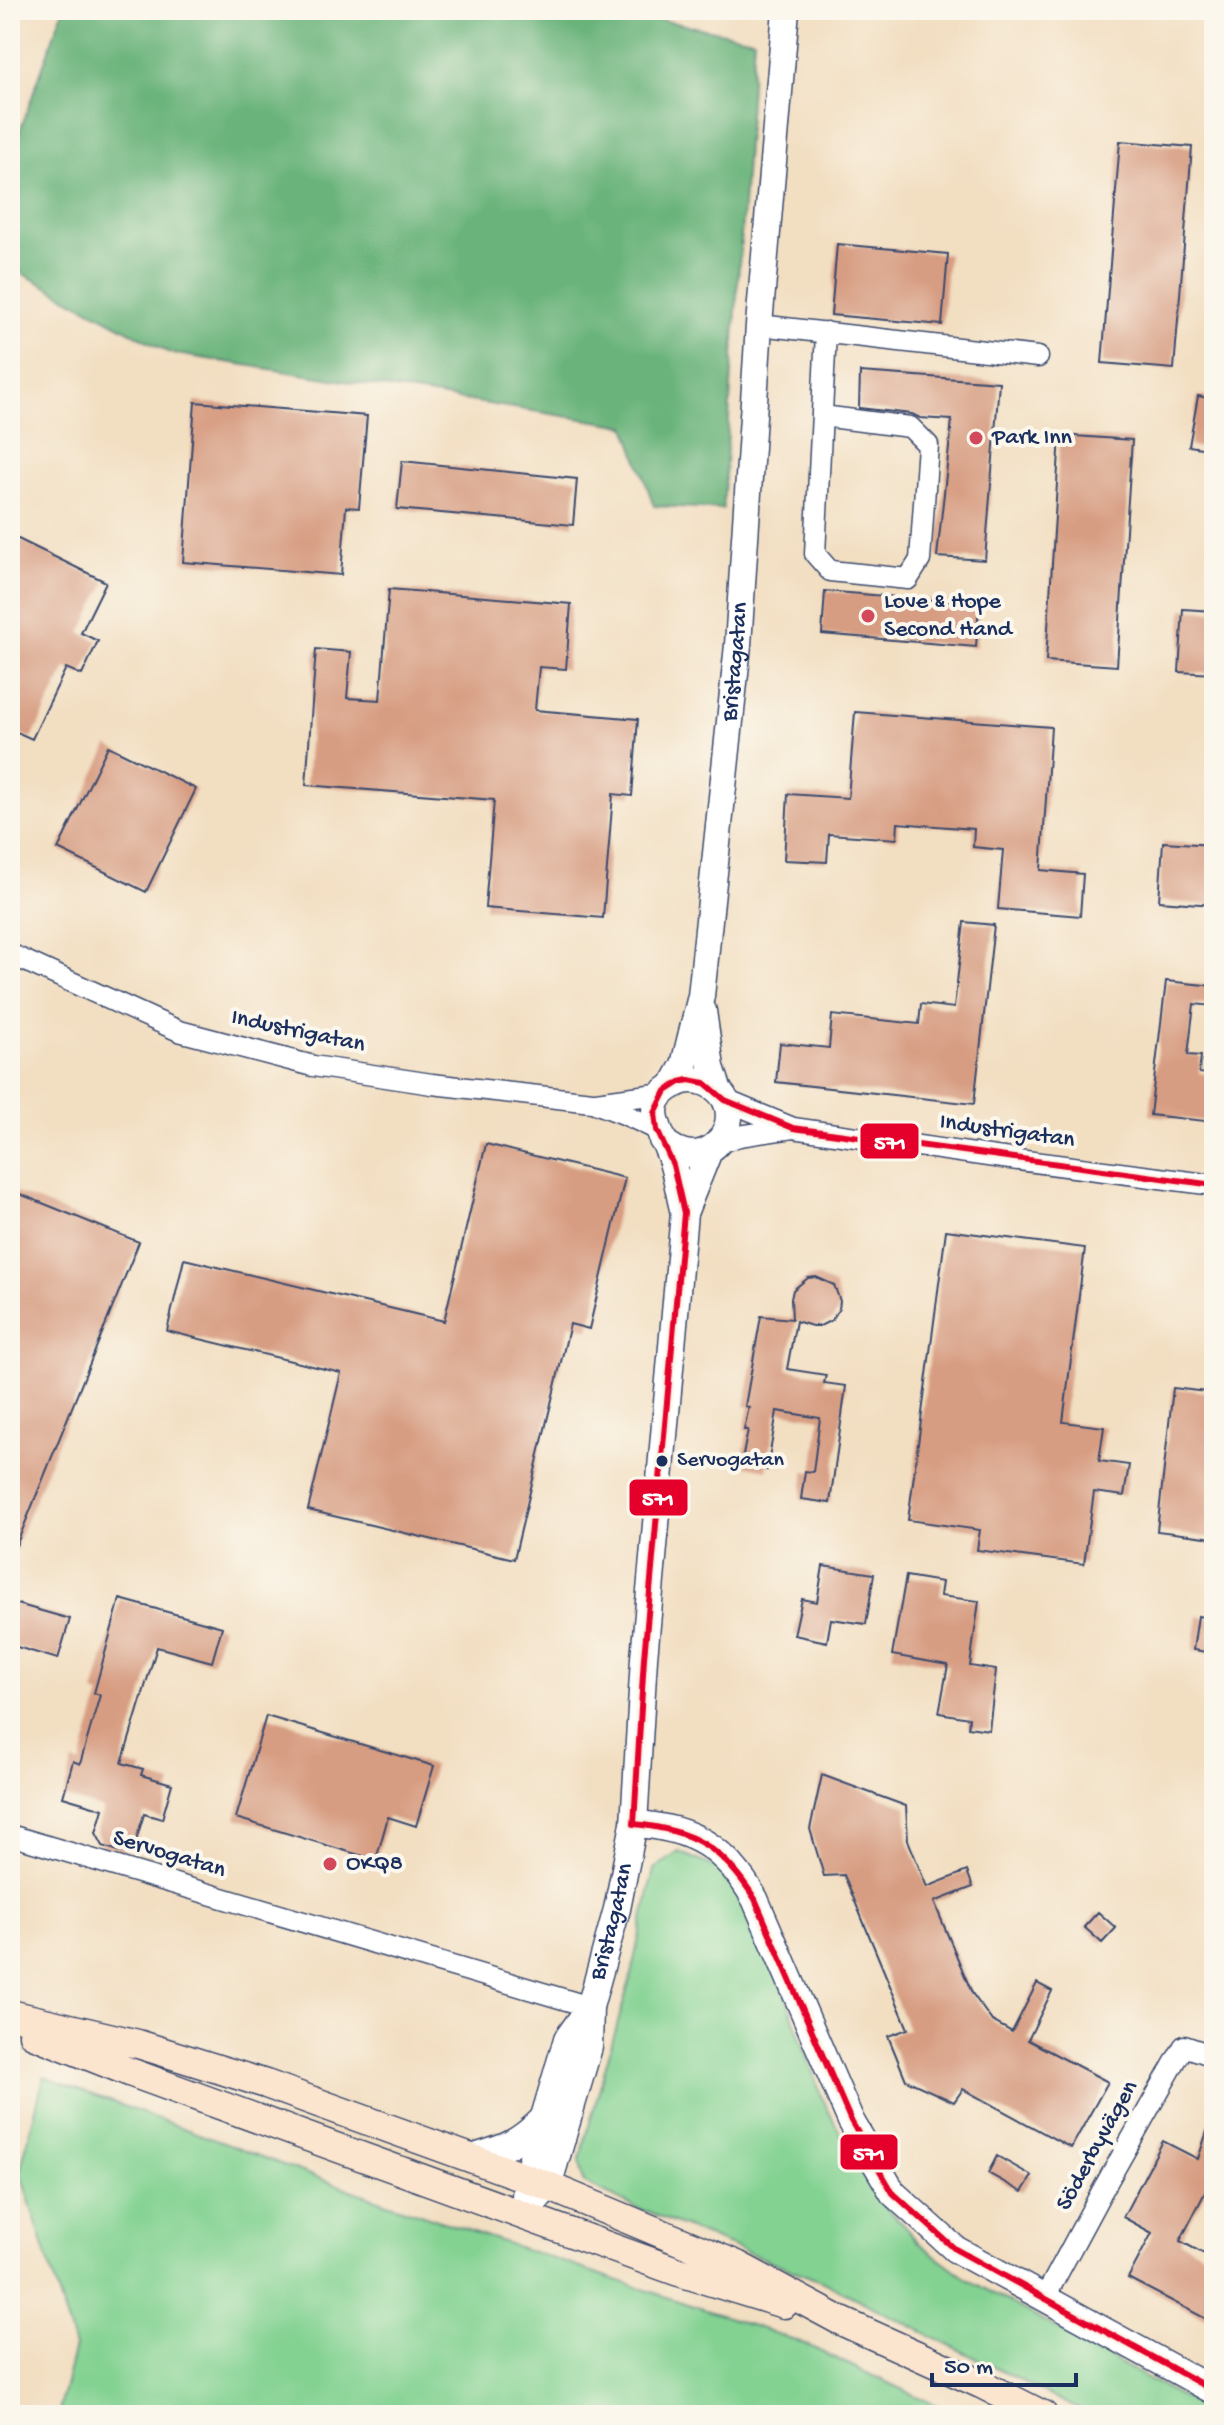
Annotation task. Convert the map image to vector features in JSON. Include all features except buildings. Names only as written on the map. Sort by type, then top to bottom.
[{"type":"main road","points":[[10,2014],[167,2053],[266,2084],[537,2182],[737,2265],[839,2320],[1043,2415]]},
{"type":"main road","points":[[10,2025],[132,2073],[676,2271],[839,2320]]},
{"type":"street","name":"Bristagatan","points":[[524,2214],[589,2047],[590,2007],[617,1909],[634,1824],[644,1658],[684,1213],[671,1159],[654,1117],[657,1104],[684,1065],[701,996],[738,645],[759,325],[786,10]]},
{"type":"street","points":[[759,325],[1038,357]]},
{"type":"street","points":[[822,416],[910,427],[928,445],[920,560],[908,579],[830,571],[815,554],[826,332]]},
{"type":"street","name":"Industrigatan","points":[[10,954],[179,1031],[298,1063],[432,1084],[592,1102],[668,1089]]},
{"type":"street","name":"Bristagatan","points":[[684,1213],[729,1122],[709,1053],[701,996]]},
{"type":"street","points":[[668,1089],[686,1080],[699,1081],[722,1096]]},
{"type":"street","name":"Industrigatan","points":[[722,1096],[793,1128],[1214,1185]]},
{"type":"street","name":"Industrigatan","points":[[592,1102],[659,1135]]},
{"type":"street","name":"Industrigatan","points":[[714,1147],[739,1136],[793,1128]]},
{"type":"street","points":[[659,1135],[672,1149],[684,1154],[697,1155],[714,1147]]},
{"type":"street","points":[[634,1824],[664,1825],[696,1837],[726,1859],[742,1876],[755,1899],[851,2121],[893,2193],[955,2249],[1214,2391]]},
{"type":"street","name":"Servogatan","points":[[10,1835],[590,2007]]},
{"type":"street","name":"Bristagatan","points":[[537,2182],[544,2118],[567,2039],[590,2007]]},
{"type":"street","name":"Söderbyvägen","points":[[1044,2299],[1184,2046],[1214,2056]]},
{"type":"street","points":[[471,2158],[505,2148],[525,2137],[544,2118]]},
{"type":"green space","points":[[63,10],[612,10],[754,39],[723,509],[654,506],[626,426],[170,353],[10,267],[10,159]]},
{"type":"green space","points":[[679,1852],[717,1868],[755,1911],[822,2098],[859,2170],[875,2194],[919,2243],[967,2279],[1214,2415],[1090,2415],[823,2282],[641,2210],[583,2182],[580,2158],[630,1979],[654,1869]]},
{"type":"green space","points":[[44,2077],[384,2202],[798,2341],[957,2415],[58,2415],[75,2347],[20,2171]]},
{"type":"transit line","name":"571","points":[[634,1824],[644,1658],[684,1213],[673,1165],[657,1130],[655,1113],[666,1091],[689,1080],[705,1083],[725,1100],[793,1128],[1214,1185]]},
{"type":"transit line","name":"571","points":[[634,1824],[690,1837],[718,1854],[743,1881],[755,1899],[851,2121],[893,2193],[955,2249],[1214,2391]]},
{"type":"place","name":"Park Inn","points":[[976,438]]},
{"type":"place","name":"Love & Hope Second Hand","points":[[868,616]]},
{"type":"place","name":"Servogatan","points":[[662,1461]]},
{"type":"place","name":"OKQ8","points":[[330,1864]]}]
